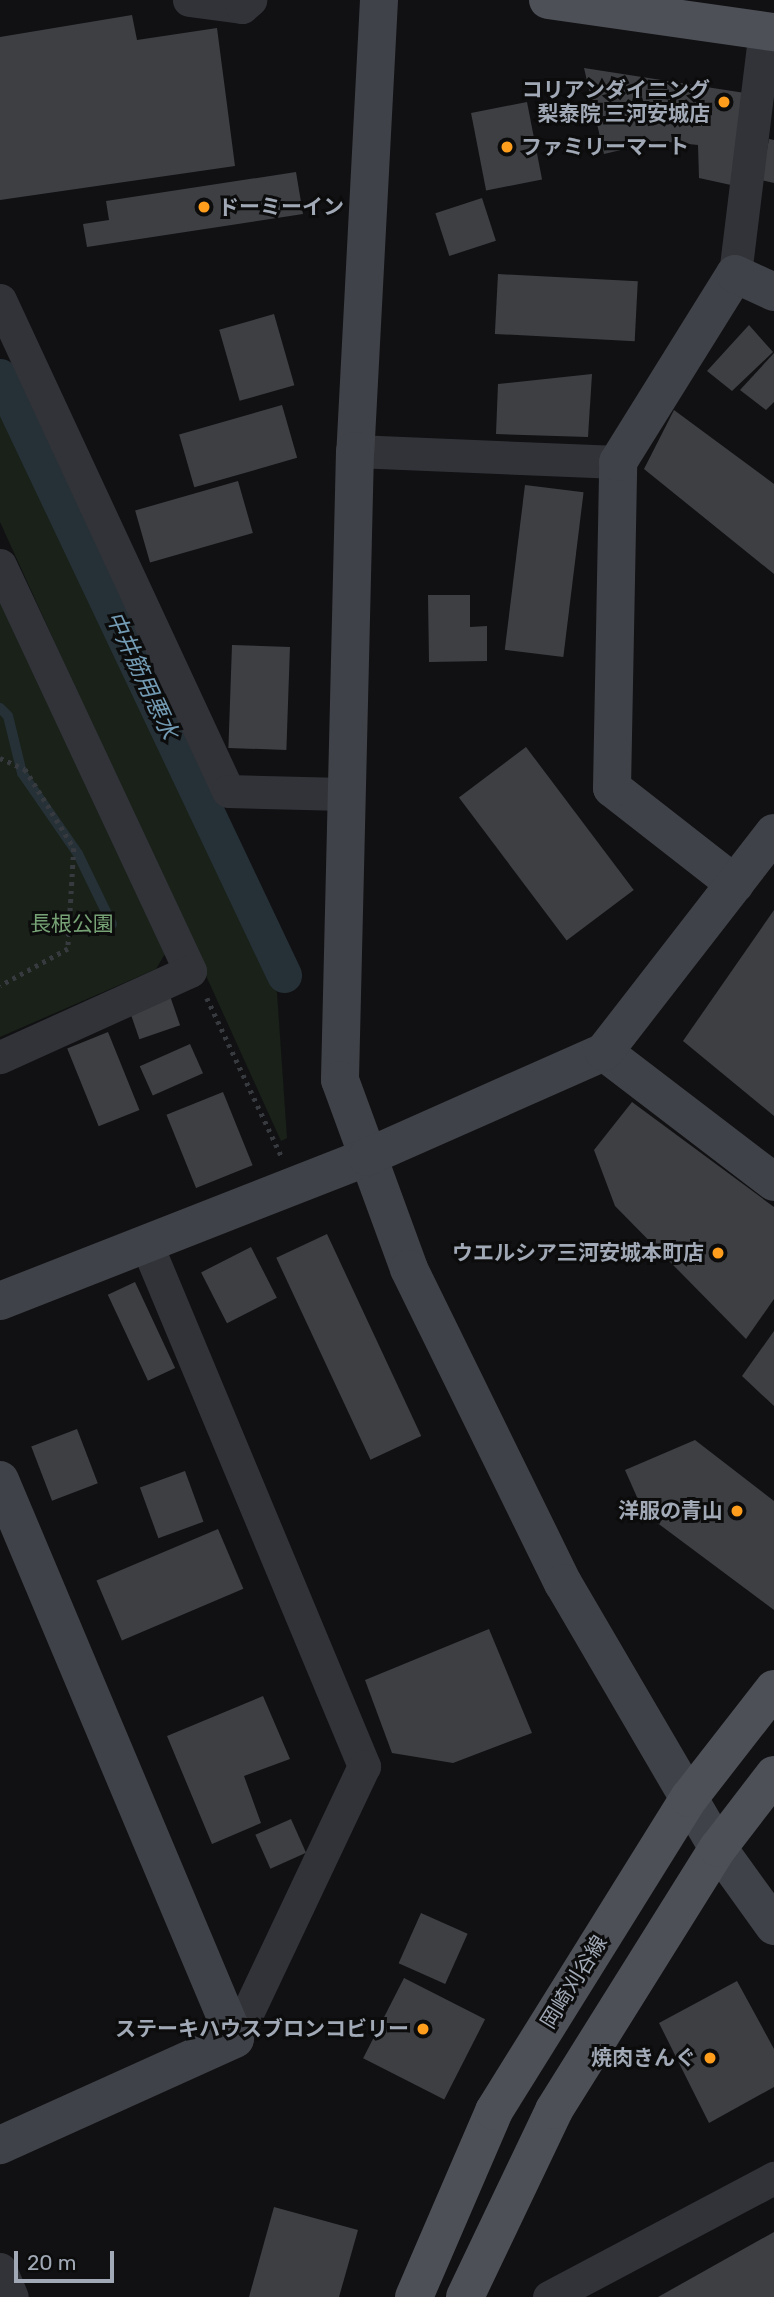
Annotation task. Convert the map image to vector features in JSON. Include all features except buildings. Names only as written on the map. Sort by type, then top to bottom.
[{"type":"main road","points":[[548,0],[770,31]]},
{"type":"main road","name":"岡崎刈谷線","points":[[414,2297],[494,2111],[689,1798],[774,1689]]},
{"type":"main road","points":[[472,2295],[554,2109],[718,1848],[774,1775]]},
{"type":"street","points":[[189,0],[242,7],[250,0]]},
{"type":"street","points":[[379,0],[355,451],[344,794],[340,1080],[409,1269],[563,1583],[718,1848],[774,1926]]},
{"type":"street","points":[[734,884],[612,788],[618,462],[736,274],[770,31]]},
{"type":"street","points":[[736,274],[774,292]]},
{"type":"street","points":[[0,300],[228,791],[344,794]]},
{"type":"street","points":[[355,451],[618,462]]},
{"type":"street","points":[[0,565],[190,971],[0,1057]]},
{"type":"street","points":[[0,1301],[367,1157],[604,1052],[774,833]]},
{"type":"street","points":[[604,1052],[774,1182]]},
{"type":"street","points":[[0,2145],[235,2039],[365,1766],[146,1243]]},
{"type":"street","points":[[0,1480],[235,2039]]},
{"type":"street","points":[[550,2297],[600,2285],[774,2178]]},
{"type":"street","points":[[0,2269],[12,2297]]},
{"type":"path","points":[[0,758],[25,769],[74,848],[68,949],[0,986]]},
{"type":"path","points":[[190,971],[295,1186]]},
{"type":"green space","points":[[0,403],[277,993],[287,1138],[281,1141],[0,522]]},
{"type":"green space","name":"長根公園","points":[[0,597],[165,954],[156,969],[0,1037]]},
{"type":"waterway","name":"中井筋用悪水","points":[[0,376],[284,975]]},
{"type":"waterway","points":[[0,708],[8,716],[22,773],[78,854],[112,924]]},
{"type":"place","name":"コリアンダイニング 梨泰院 三河安城店","points":[[724,102]]},
{"type":"place","name":"ファミリーマート","points":[[507,147]]},
{"type":"place","name":"ドーミーイン","points":[[204,207]]},
{"type":"place","name":"ウエルシア三河安城本町店","points":[[718,1253]]},
{"type":"place","name":"洋服の青山","points":[[737,1511]]},
{"type":"place","name":"ステーキハウスブロンコビリー","points":[[423,2029]]},
{"type":"place","name":"焼肉きんぐ","points":[[710,2058]]}]
